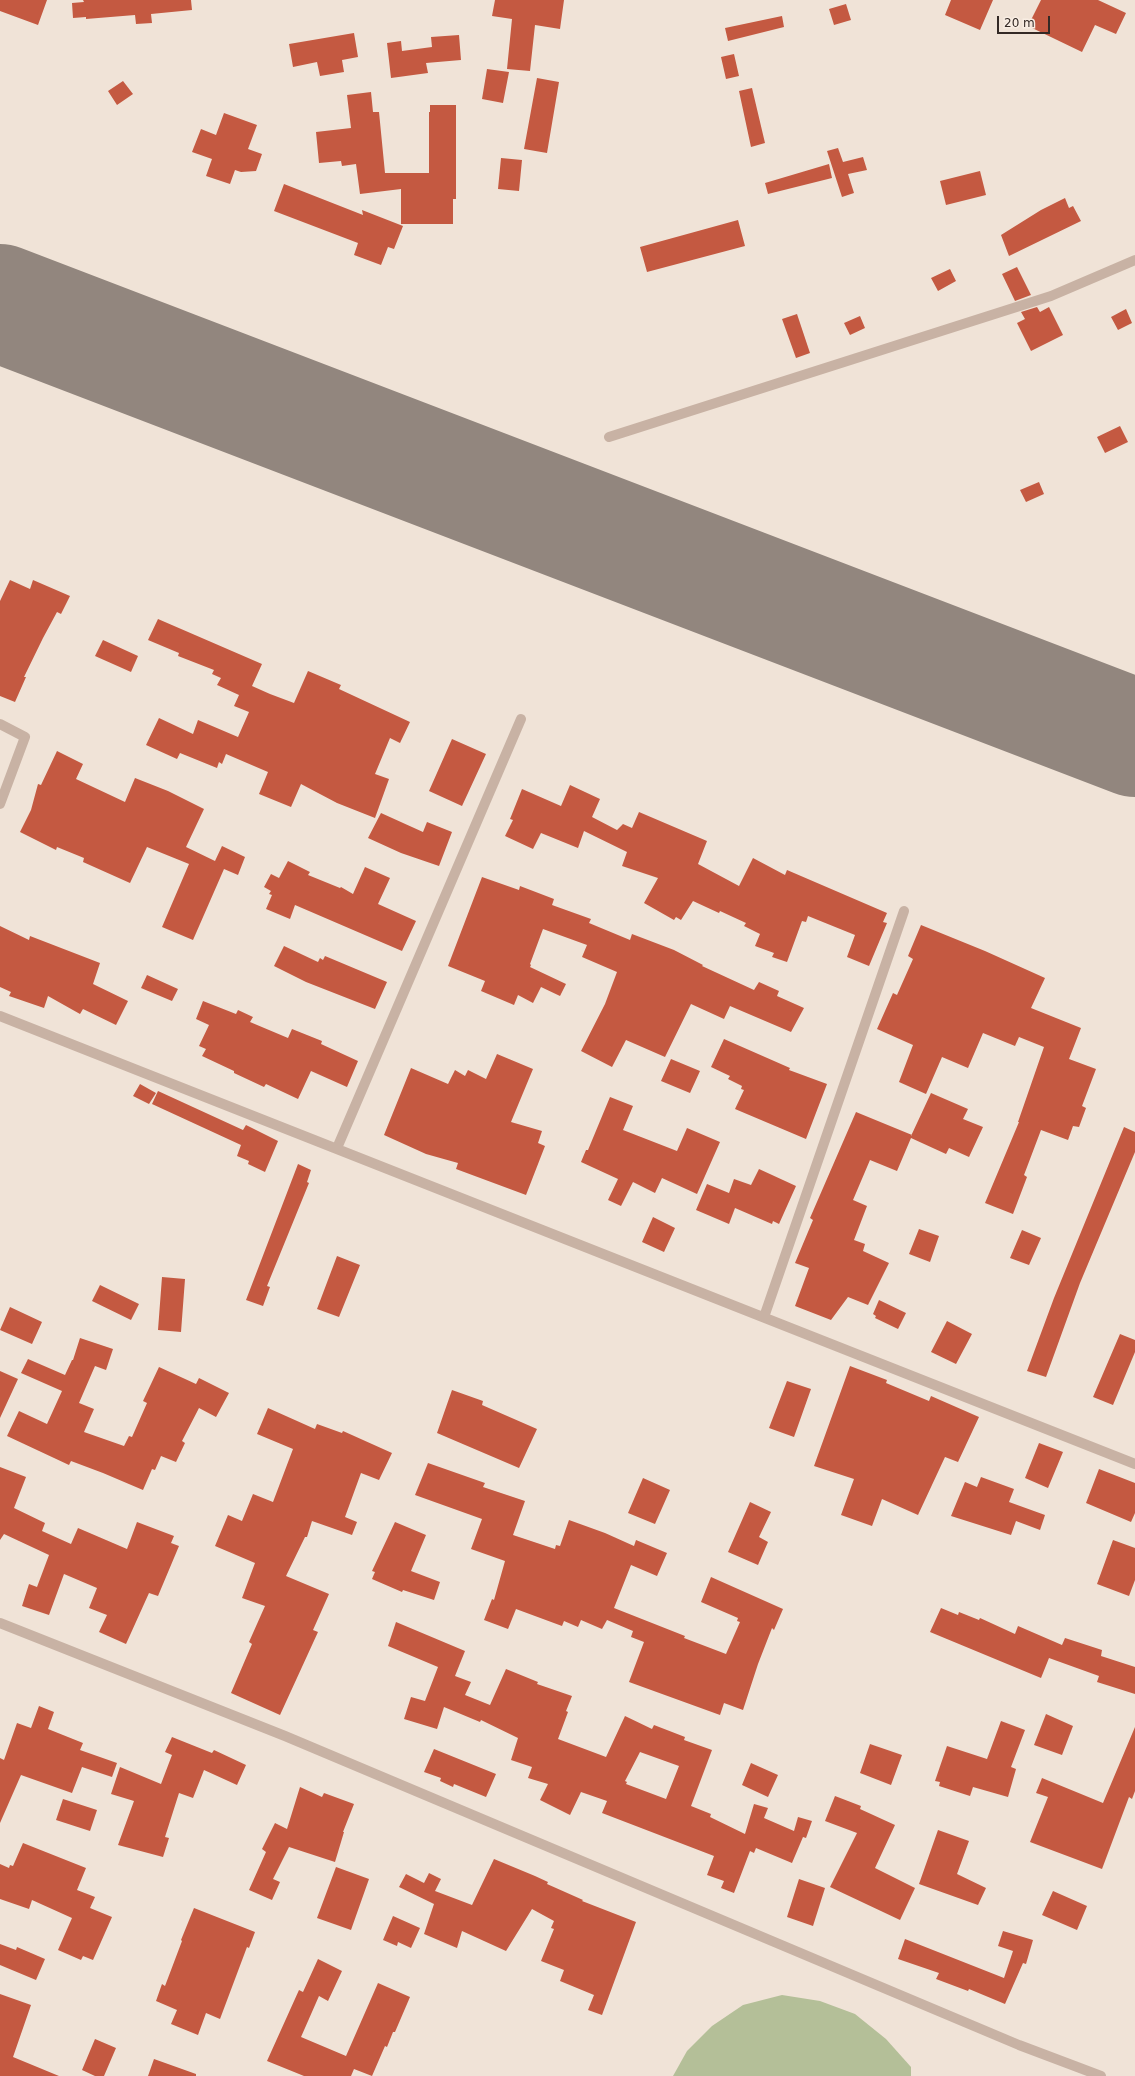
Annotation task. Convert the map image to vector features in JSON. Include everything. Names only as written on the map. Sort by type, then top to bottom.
[{"type":"street","points":[[609,437],[1051,296],[1135,260]]},
{"type":"street","points":[[337,1148],[521,719]]},
{"type":"street","points":[[0,724],[26,737],[0,804]]},
{"type":"street","points":[[764,1317],[904,911]]},
{"type":"street","points":[[0,1016],[1135,1464]]},
{"type":"street","points":[[0,1623],[285,1736],[1012,2042],[1101,2076]]},
{"type":"green space","points":[[782,1995],[820,2001],[855,2014],[886,2039],[911,2067],[911,2076],[673,2076],[687,2051],[712,2026],[743,2005]]},
{"type":"building","points":[[0,0],[47,0],[38,25],[0,11]]},
{"type":"building","points":[[83,0],[191,0],[192,10],[151,14],[152,23],[136,24],[135,15],[86,19],[86,17],[73,18],[72,3],[84,2]]},
{"type":"building","points":[[495,0],[564,0],[560,29],[535,25],[530,71],[507,69],[512,19],[492,16]]},
{"type":"building","points":[[951,0],[993,0],[980,30],[945,15]]},
{"type":"building","points":[[1041,0],[1098,0],[1126,13],[1116,34],[1095,25],[1082,52],[1028,26]]},
{"type":"building","points":[[846,4],[851,20],[834,25],[829,9]]},
{"type":"building","points":[[782,16],[784,27],[728,41],[725,28]]},
{"type":"building","points":[[354,33],[358,57],[342,60],[344,72],[320,76],[317,62],[293,67],[289,44]]},
{"type":"building","points":[[459,35],[461,60],[426,63],[428,73],[391,78],[387,43],[401,41],[402,51],[432,47],[431,37]]},
{"type":"building","points":[[734,54],[739,76],[726,79],[721,57]]},
{"type":"building","points":[[487,69],[509,72],[503,103],[482,99]]},
{"type":"building","points":[[537,78],[559,82],[547,153],[524,149]]},
{"type":"building","points":[[123,81],[133,94],[117,105],[108,91]]},
{"type":"building","points":[[752,88],[765,143],[751,147],[739,91]]},
{"type":"building","points":[[371,92],[373,112],[379,112],[385,173],[429,173],[430,105],[456,105],[456,199],[453,199],[453,224],[401,224],[401,189],[360,194],[356,164],[342,166],[341,161],[319,163],[316,132],[351,128],[347,95]]},
{"type":"building","points":[[224,113],[257,125],[248,149],[262,154],[256,171],[241,172],[235,170],[230,184],[206,176],[212,159],[192,152],[201,129],[216,135]]},
{"type":"building","points":[[838,148],[843,162],[863,157],[867,170],[848,174],[854,193],[842,197],[827,151]]},
{"type":"building","points":[[501,158],[522,160],[519,191],[498,189]]},
{"type":"building","points":[[829,164],[832,178],[768,194],[765,183]]},
{"type":"building","points":[[980,171],[986,195],[946,205],[940,181]]},
{"type":"building","points":[[284,184],[363,215],[362,210],[403,226],[394,249],[388,247],[381,265],[354,255],[358,243],[274,211]]},
{"type":"building","points":[[1065,198],[1069,208],[1073,206],[1081,221],[1009,256],[1001,235],[1041,210]]},
{"type":"building","points":[[738,220],[745,246],[647,272],[640,247]]},
{"type":"building","points":[[1017,267],[1031,295],[1015,301],[1002,274]]},
{"type":"building","points":[[950,269],[956,281],[938,291],[931,278]]},
{"type":"building","points":[[1037,307],[1040,312],[1049,307],[1063,335],[1031,351],[1017,323],[1025,319],[1021,312]]},
{"type":"building","points":[[1126,309],[1132,323],[1118,330],[1111,317]]},
{"type":"building","points":[[797,314],[810,353],[796,358],[782,319]]},
{"type":"building","points":[[860,316],[865,328],[850,335],[844,323]]},
{"type":"building","points":[[1120,426],[1128,442],[1105,453],[1097,437]]},
{"type":"building","points":[[1039,482],[1044,494],[1026,502],[1020,490]]},
{"type":"building","points":[[10,580],[30,589],[33,580],[70,596],[61,614],[57,612],[43,638],[24,677],[26,677],[15,702],[0,696],[0,601]]},
{"type":"building","points":[[158,619],[262,664],[252,686],[270,694],[294,703],[308,671],[341,685],[339,689],[410,722],[400,743],[390,738],[375,774],[389,779],[375,818],[337,803],[301,784],[291,807],[259,794],[268,772],[226,754],[222,764],[219,762],[217,768],[180,753],[177,759],[146,745],[159,718],[193,734],[198,720],[238,737],[249,712],[234,706],[239,695],[217,685],[221,678],[212,674],[214,670],[178,656],[179,653],[148,640]]},
{"type":"building","points":[[103,640],[138,656],[131,672],[95,656]]},
{"type":"building","points":[[452,739],[486,754],[462,806],[429,791]]},
{"type":"building","points":[[57,751],[83,764],[76,779],[125,802],[135,778],[168,791],[204,809],[186,847],[215,861],[222,846],[245,857],[238,875],[224,869],[193,940],[162,927],[189,864],[147,847],[130,883],[83,862],[84,858],[57,847],[56,850],[20,832],[31,810],[38,784],[41,785]]},
{"type":"building","points":[[570,785],[600,799],[592,817],[617,830],[623,824],[632,828],[639,812],[707,841],[698,864],[739,886],[753,858],[785,875],[787,870],[887,913],[883,922],[887,923],[869,966],[847,957],[855,935],[808,916],[806,922],[802,921],[787,962],[772,957],[774,953],[755,946],[760,934],[744,926],[746,923],[720,911],[719,913],[693,901],[681,920],[676,917],[674,920],[644,903],[658,878],[622,866],[627,852],[584,831],[578,848],[541,833],[533,849],[505,836],[513,820],[510,819],[522,789],[561,806]]},
{"type":"building","points":[[381,813],[423,832],[427,822],[452,832],[439,866],[401,853],[368,838]]},
{"type":"building","points":[[288,861],[310,872],[308,875],[340,888],[341,887],[353,894],[365,867],[390,878],[378,904],[416,921],[402,951],[295,905],[290,919],[266,909],[272,895],[269,894],[271,891],[264,887],[271,874],[279,878]]},
{"type":"building","points":[[482,877],[519,890],[520,886],[554,899],[552,905],[591,919],[589,923],[630,940],[632,934],[674,950],[703,965],[702,966],[754,990],[759,982],[779,991],[777,996],[804,1008],[791,1032],[730,1006],[724,1019],[691,1004],[665,1057],[626,1040],[612,1067],[581,1051],[605,1004],[617,972],[582,957],[587,945],[543,929],[530,967],[566,984],[560,996],[541,987],[533,1003],[518,995],[514,1005],[481,991],[485,981],[448,966]]},
{"type":"building","points":[[921,925],[985,951],[1045,978],[1031,1008],[1081,1028],[1069,1059],[1096,1069],[1082,1106],[1086,1108],[1079,1127],[1073,1126],[1068,1140],[1041,1130],[1024,1175],[1027,1177],[1013,1214],[985,1203],[1019,1122],[1044,1047],[1019,1037],[1015,1046],[983,1033],[968,1068],[942,1057],[926,1094],[899,1082],[913,1045],[877,1029],[893,993],[897,995],[913,959],[908,956]]},
{"type":"building","points":[[0,926],[29,940],[30,936],[100,963],[93,984],[128,1001],[116,1025],[83,1009],[80,1014],[48,996],[44,1008],[9,996],[11,992],[0,987]]},
{"type":"building","points":[[284,946],[318,962],[320,958],[323,960],[325,956],[387,982],[375,1009],[306,982],[274,966]]},
{"type":"building","points":[[147,975],[178,989],[172,1001],[141,988]]},
{"type":"building","points":[[203,1001],[236,1014],[238,1010],[253,1017],[250,1022],[288,1038],[292,1029],[322,1041],[321,1044],[358,1061],[347,1087],[311,1071],[298,1099],[266,1084],[264,1087],[202,1056],[206,1049],[199,1046],[209,1025],[196,1019]]},
{"type":"building","points":[[724,1039],[790,1068],[789,1070],[827,1084],[806,1139],[735,1109],[744,1090],[741,1089],[742,1086],[728,1079],[730,1076],[711,1067]]},
{"type":"building","points":[[497,1054],[533,1069],[511,1122],[542,1131],[538,1143],[545,1146],[526,1195],[456,1169],[458,1163],[426,1154],[384,1135],[411,1068],[448,1084],[455,1070],[465,1076],[468,1070],[486,1079]]},
{"type":"building","points":[[671,1059],[700,1071],[690,1093],[661,1081]]},
{"type":"building","points":[[140,1084],[156,1093],[149,1104],[133,1096]]},
{"type":"building","points":[[158,1091],[243,1130],[246,1125],[278,1141],[265,1172],[248,1164],[249,1161],[237,1156],[241,1145],[152,1104]]},
{"type":"building","points":[[931,1093],[968,1109],[963,1119],[983,1127],[969,1157],[949,1148],[946,1154],[911,1138],[897,1171],[870,1160],[853,1200],[867,1206],[854,1240],[865,1244],[863,1251],[889,1263],[868,1305],[848,1297],[831,1320],[795,1306],[809,1268],[795,1263],[813,1220],[810,1218],[856,1112],[912,1135]]},
{"type":"building","points":[[610,1097],[633,1106],[623,1130],[677,1151],[687,1128],[720,1142],[697,1194],[662,1178],[655,1193],[633,1182],[621,1206],[608,1200],[618,1179],[581,1162],[586,1150],[588,1150]]},
{"type":"building","points":[[1124,1127],[1135,1132],[1135,1152],[1080,1283],[1046,1377],[1027,1371],[1054,1298]]},
{"type":"building","points":[[298,1164],[311,1170],[307,1182],[309,1183],[267,1286],[270,1287],[263,1306],[246,1300]]},
{"type":"building","points":[[759,1169],[796,1186],[779,1224],[773,1221],[772,1224],[735,1208],[729,1224],[696,1210],[707,1184],[729,1193],[734,1179],[751,1185]]},
{"type":"building","points":[[653,1217],[675,1228],[664,1252],[642,1242]]},
{"type":"building","points":[[919,1229],[939,1236],[930,1262],[909,1254]]},
{"type":"building","points":[[1022,1230],[1041,1238],[1029,1265],[1010,1258]]},
{"type":"building","points":[[337,1256],[360,1265],[339,1317],[317,1309]]},
{"type":"building","points":[[162,1277],[185,1279],[181,1332],[158,1330]]},
{"type":"building","points":[[100,1285],[139,1304],[131,1320],[92,1301]]},
{"type":"building","points":[[879,1300],[906,1313],[898,1329],[875,1318],[876,1316],[873,1314]]},
{"type":"building","points":[[10,1307],[42,1322],[32,1344],[0,1330]]},
{"type":"building","points":[[947,1321],[972,1334],[956,1364],[931,1352]]},
{"type":"building","points":[[1120,1334],[1135,1340],[1135,1352],[1113,1405],[1093,1397]]},
{"type":"building","points":[[80,1338],[113,1349],[106,1370],[95,1366],[79,1403],[94,1409],[84,1432],[124,1446],[129,1436],[132,1437],[147,1403],[143,1401],[159,1367],[196,1384],[199,1378],[229,1393],[216,1417],[199,1408],[182,1441],[185,1443],[176,1462],[161,1456],[155,1470],[152,1469],[143,1490],[71,1461],[69,1465],[7,1436],[19,1411],[47,1424],[62,1391],[21,1373],[28,1359],[65,1375],[73,1360]]},
{"type":"building","points":[[850,1366],[887,1380],[886,1383],[929,1401],[931,1396],[979,1417],[958,1462],[945,1457],[918,1515],[882,1499],[872,1526],[841,1515],[854,1479],[814,1466]]},
{"type":"building","points":[[0,1371],[18,1379],[0,1418]]},
{"type":"building","points":[[787,1381],[811,1389],[794,1437],[769,1428]]},
{"type":"building","points":[[452,1390],[483,1401],[482,1405],[537,1429],[519,1468],[437,1433]]},
{"type":"building","points":[[268,1408],[315,1429],[317,1424],[342,1433],[343,1431],[392,1453],[379,1480],[361,1473],[345,1517],[357,1522],[352,1535],[312,1521],[307,1537],[305,1537],[286,1576],[329,1594],[313,1630],[318,1632],[280,1715],[231,1693],[252,1644],[249,1642],[265,1606],[242,1598],[255,1563],[215,1546],[228,1515],[242,1521],[253,1494],[273,1502],[293,1449],[257,1434]]},
{"type":"building","points":[[1039,1443],[1063,1452],[1048,1488],[1025,1478]]},
{"type":"building","points":[[428,1463],[485,1483],[483,1487],[525,1501],[513,1535],[555,1549],[556,1545],[560,1546],[569,1520],[605,1533],[634,1546],[636,1540],[667,1553],[657,1576],[631,1565],[614,1608],[685,1636],[684,1638],[726,1654],[740,1622],[737,1621],[738,1618],[701,1602],[711,1577],[783,1609],[774,1630],[772,1628],[743,1710],[724,1703],[720,1715],[629,1682],[644,1642],[631,1637],[633,1631],[607,1620],[602,1629],[581,1620],[578,1627],[564,1621],[562,1626],[516,1609],[508,1629],[484,1620],[492,1599],[494,1600],[505,1561],[471,1549],[482,1519],[415,1495]]},
{"type":"building","points":[[0,1467],[26,1477],[14,1508],[45,1523],[42,1531],[71,1544],[78,1528],[127,1549],[137,1522],[174,1536],[171,1543],[179,1546],[158,1596],[149,1593],[126,1644],[99,1632],[107,1615],[89,1608],[97,1588],[64,1574],[49,1615],[22,1606],[29,1584],[37,1587],[49,1555],[4,1534],[0,1540]]},
{"type":"building","points":[[1099,1469],[1135,1483],[1135,1513],[1131,1522],[1086,1503]]},
{"type":"building","points":[[981,1477],[1014,1489],[1009,1502],[1045,1515],[1040,1530],[1016,1521],[1011,1535],[951,1516],[965,1482],[977,1487]]},
{"type":"building","points":[[643,1478],[670,1490],[655,1524],[628,1513]]},
{"type":"building","points":[[750,1502],[771,1512],[759,1537],[768,1542],[758,1565],[728,1552]]},
{"type":"building","points":[[395,1522],[426,1535],[411,1571],[440,1582],[434,1600],[403,1590],[402,1592],[372,1579],[375,1572],[372,1571]]},
{"type":"building","points":[[1113,1540],[1135,1548],[1135,1580],[1129,1596],[1097,1584]]},
{"type":"building","points":[[941,1608],[958,1615],[959,1612],[979,1620],[980,1618],[1015,1634],[1018,1626],[1062,1645],[1065,1638],[1102,1650],[1101,1656],[1135,1667],[1135,1694],[1097,1682],[1099,1676],[1049,1658],[1041,1678],[930,1632]]},
{"type":"building","points":[[396,1622],[465,1651],[455,1676],[471,1682],[465,1695],[490,1705],[506,1669],[538,1682],[537,1684],[572,1696],[558,1739],[606,1757],[625,1716],[652,1729],[654,1725],[685,1737],[684,1740],[712,1750],[691,1806],[711,1814],[710,1817],[745,1834],[754,1804],[768,1808],[764,1818],[794,1831],[798,1817],[812,1821],[806,1838],[803,1837],[792,1863],[756,1848],[754,1853],[750,1851],[734,1893],[721,1888],[724,1881],[707,1875],[714,1856],[602,1813],[607,1801],[581,1792],[570,1815],[540,1800],[548,1784],[528,1778],[532,1767],[511,1760],[518,1738],[481,1720],[480,1722],[444,1707],[437,1729],[404,1719],[411,1697],[425,1701],[438,1667],[388,1646]],"holes":[[[640,1752],[679,1766],[666,1799],[626,1784],[627,1782],[625,1781]]]},
{"type":"building","points":[[39,1706],[54,1712],[48,1729],[83,1743],[80,1750],[117,1763],[112,1777],[82,1767],[72,1793],[21,1775],[0,1823],[0,1758],[4,1760],[17,1723],[31,1728]]},
{"type":"building","points":[[1046,1714],[1073,1726],[1062,1755],[1034,1745]]},
{"type":"building","points":[[1001,1721],[1025,1730],[1011,1767],[1016,1769],[1008,1797],[973,1787],[970,1796],[939,1786],[940,1782],[935,1781],[947,1746],[987,1759]]},
{"type":"building","points":[[1135,1727],[1135,1791],[1132,1799],[1129,1797],[1102,1869],[1030,1842],[1048,1797],[1036,1793],[1042,1778],[1103,1803]]},
{"type":"building","points":[[172,1737],[212,1753],[214,1750],[246,1765],[237,1785],[204,1770],[193,1798],[179,1793],[165,1837],[169,1838],[163,1857],[118,1845],[134,1801],[111,1794],[120,1767],[161,1784],[172,1755],[165,1752]]},
{"type":"building","points":[[870,1744],[902,1755],[891,1785],[860,1773]]},
{"type":"building","points":[[434,1749],[496,1774],[486,1797],[454,1784],[453,1787],[440,1781],[441,1778],[424,1772]]},
{"type":"building","points":[[751,1763],[778,1775],[768,1797],[742,1785]]},
{"type":"building","points":[[300,1787],[322,1797],[324,1793],[354,1804],[343,1832],[335,1862],[289,1847],[273,1879],[280,1882],[272,1900],[249,1890],[266,1852],[262,1849],[275,1823],[287,1829]]},
{"type":"building","points":[[835,1796],[861,1806],[860,1809],[895,1825],[875,1868],[915,1888],[900,1920],[830,1887],[857,1833],[825,1821]]},
{"type":"building","points":[[63,1799],[97,1810],[90,1831],[56,1820]]},
{"type":"building","points":[[938,1830],[969,1841],[957,1874],[986,1888],[978,1905],[919,1884]]},
{"type":"building","points":[[23,1843],[86,1868],[77,1890],[95,1897],[90,1908],[112,1917],[93,1960],[83,1956],[81,1960],[58,1950],[72,1918],[32,1900],[29,1909],[0,1899],[0,1864],[9,1868],[10,1865],[13,1866]]},
{"type":"building","points":[[494,1859],[548,1882],[547,1884],[583,1900],[582,1901],[636,1922],[602,2015],[588,2010],[594,1995],[560,1981],[564,1970],[541,1961],[554,1929],[551,1928],[554,1921],[532,1909],[506,1951],[462,1931],[457,1948],[424,1934],[434,1904],[399,1887],[406,1874],[424,1883],[429,1873],[441,1879],[435,1891],[472,1905]]},
{"type":"building","points":[[336,1867],[369,1879],[351,1930],[317,1918]]},
{"type":"building","points":[[799,1879],[825,1888],[813,1926],[787,1917]]},
{"type":"building","points":[[1053,1891],[1087,1906],[1077,1930],[1042,1915]]},
{"type":"building","points":[[194,1908],[255,1932],[249,1948],[247,1947],[220,2019],[206,2013],[198,2035],[171,2024],[177,2010],[156,2001],[162,1984],[165,1986]]},
{"type":"building","points":[[393,1916],[420,1928],[411,1948],[398,1942],[397,1946],[383,1940]]},
{"type":"building","points":[[1003,1931],[1033,1940],[1026,1964],[1023,1963],[1005,2004],[969,1989],[968,1991],[936,1979],[939,1973],[898,1959],[905,1939],[1004,1978],[1013,1951],[998,1946]]},
{"type":"building","points":[[0,1944],[16,1950],[17,1947],[45,1959],[36,1980],[0,1965]]},
{"type":"building","points":[[318,1959],[342,1971],[328,2001],[319,1996],[301,2037],[346,2056],[378,1983],[410,1997],[395,2032],[393,2032],[387,2047],[385,2046],[372,2076],[354,2069],[351,2076],[304,2076],[267,2061],[299,1990],[303,1992]]},
{"type":"building","points":[[0,1994],[31,2005],[13,2057],[59,2076],[0,2076]]},
{"type":"building","points":[[95,2039],[116,2048],[104,2076],[95,2076],[82,2070]]},
{"type":"building","points":[[154,2059],[196,2074],[196,2076],[148,2076]]},
{"type":"runway","points":[[0,303],[1135,738]]}]
